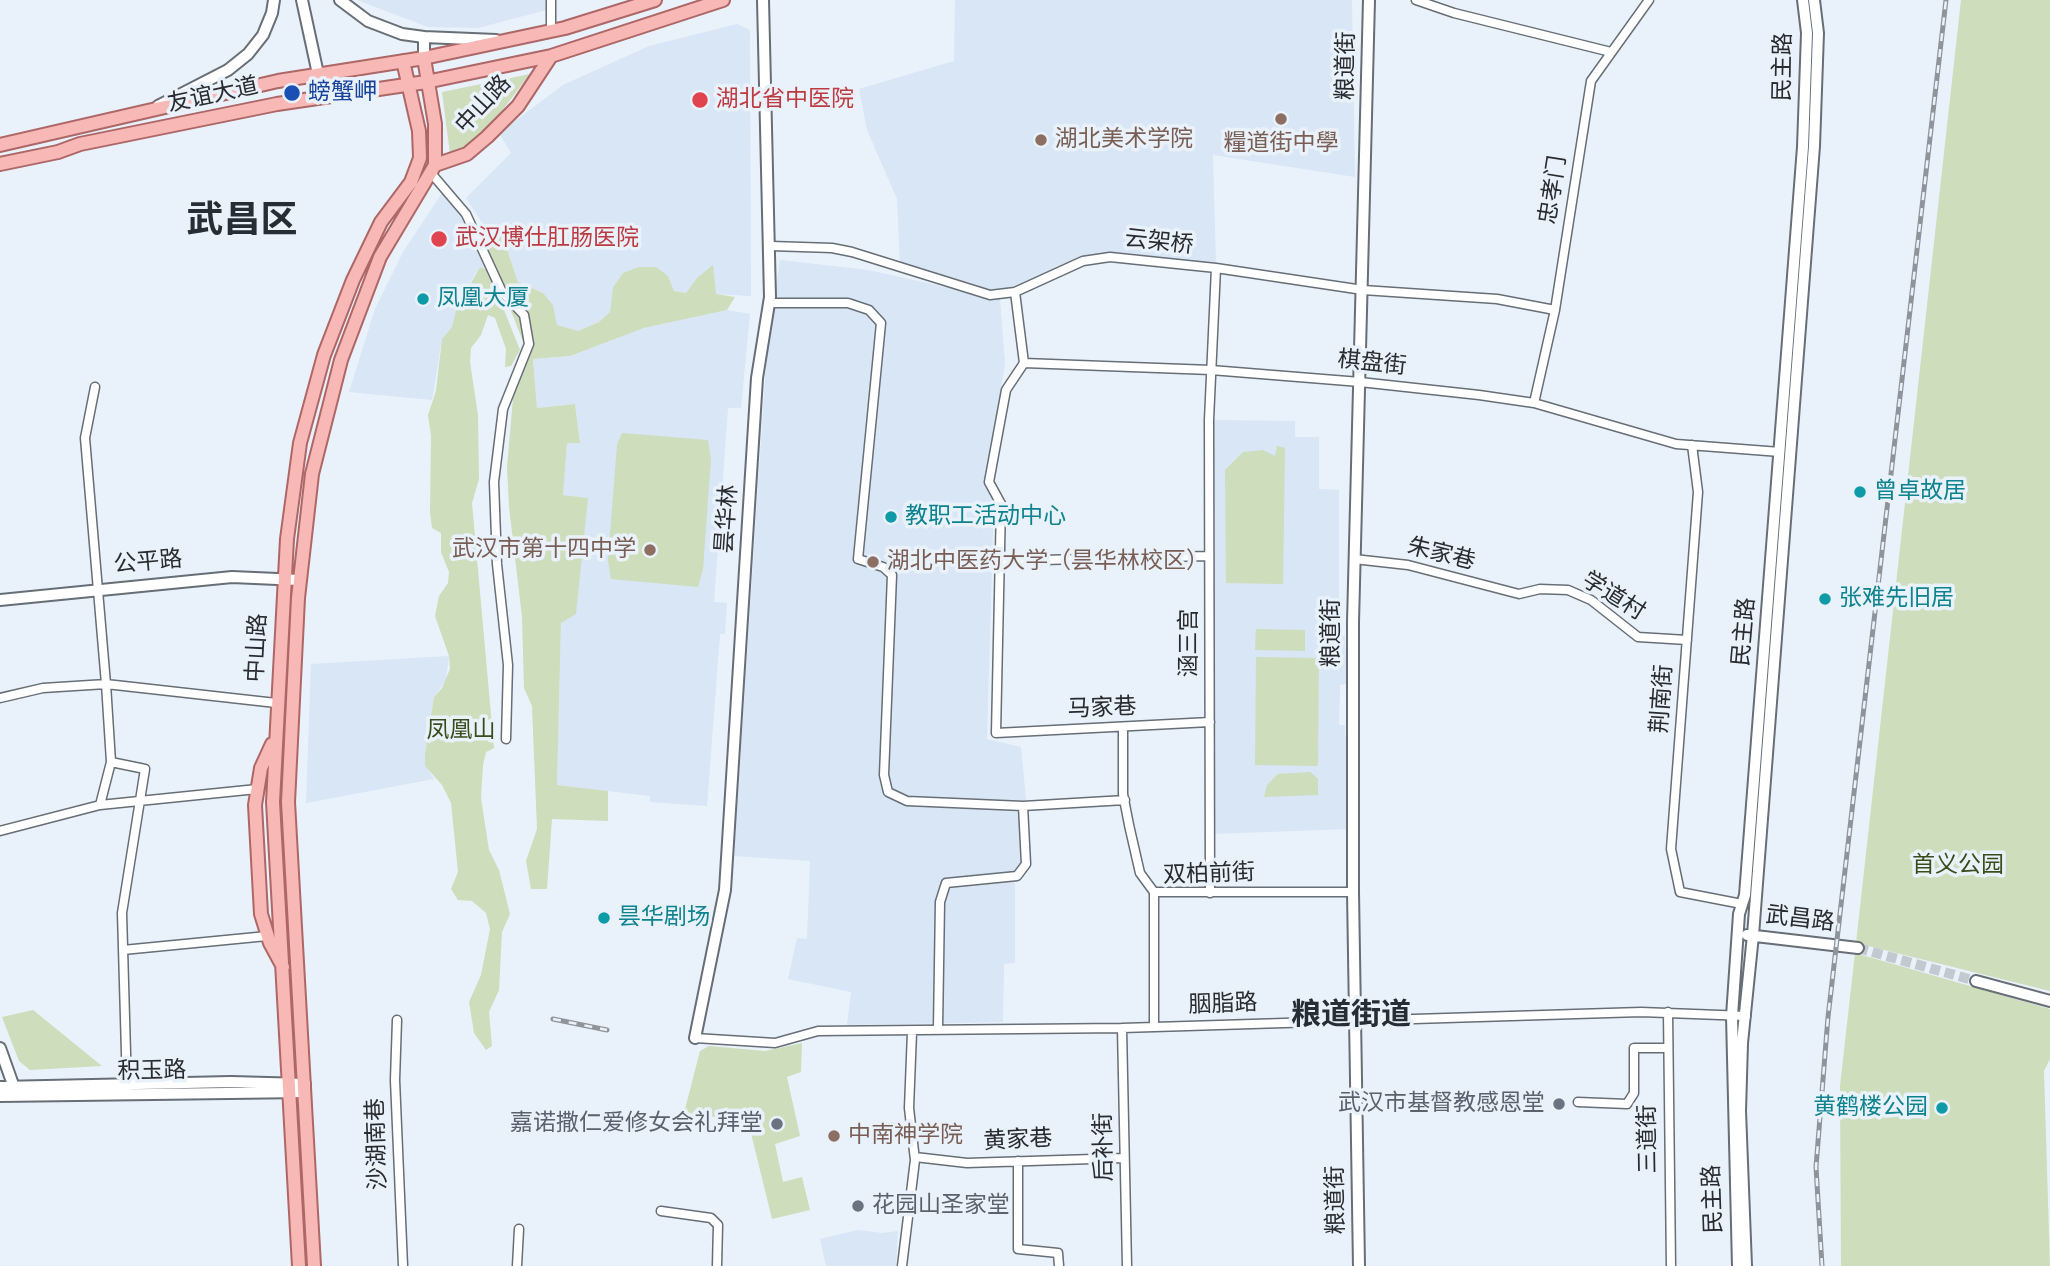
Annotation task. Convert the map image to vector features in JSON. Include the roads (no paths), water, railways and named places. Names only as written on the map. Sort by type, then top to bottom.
[{"type":"main road","points":[[157,107],[228,70],[248,54],[263,35],[274,0]]},
{"type":"main road","points":[[340,0],[368,21],[401,34],[502,40]]},
{"type":"main road","points":[[551,30],[654,0]]},
{"type":"main road","points":[[555,55],[723,0]]},
{"type":"main road","name":"昙华林","points":[[695,1038],[725,890],[757,378],[769,303],[771,246],[763,0]]},
{"type":"main road","name":"粮道街","points":[[1359,1266],[1353,892],[1354,559],[1369,0]]},
{"type":"main road","name":"民主路","points":[[1738,1266],[1732,1016],[1738,934],[1745,895],[1804,147],[1807,33],[1803,0]]},
{"type":"main road","name":"民主路","points":[[1746,1266],[1740,1111],[1742,1043],[1754,935],[1814,146],[1818,33],[1814,0]]},
{"type":"main road","points":[[301,2],[323,97]]},
{"type":"main road","name":"友谊大道","points":[[0,145],[157,107],[424,58],[551,30]]},
{"type":"main road","points":[[424,37],[424,58]]},
{"type":"main road","name":"友谊大道","points":[[0,164],[58,152],[80,144],[323,97],[426,82],[555,55]]},
{"type":"main road","name":"中山路","points":[[433,169],[467,154],[487,137],[517,106],[555,55]]},
{"type":"main road","name":"中山路","points":[[314,1266],[288,802],[300,580],[312,474],[341,360],[380,257],[433,169],[435,124],[424,58]]},
{"type":"main road","name":"中山路","points":[[299,1266],[273,802],[283,579],[300,443],[324,355],[353,280],[381,222],[411,182],[420,158],[419,131],[403,61]]},
{"type":"main road","name":"公平路","points":[[0,600],[232,577],[300,580]]},
{"type":"main road","points":[[274,741],[261,768],[257,789],[261,914],[267,936],[284,969]]},
{"type":"main road","name":"武昌路","points":[[1738,934],[1858,948]]},
{"type":"main road","points":[[1976,981],[2050,1000]]},
{"type":"main road","points":[[0,1048],[15,1091]]},
{"type":"main road","name":"积玉路","points":[[0,1087],[15,1091],[127,1089],[231,1082],[290,1089],[305,1088]]},
{"type":"main road","name":"积玉路","points":[[0,1096],[15,1091]]},
{"type":"street","points":[[551,0],[551,30]]},
{"type":"street","points":[[1416,0],[1454,13],[1611,52]]},
{"type":"street","name":"忠孝门","points":[[1534,403],[1555,310],[1591,81],[1649,0]]},
{"type":"street","points":[[433,169],[466,214],[502,292],[524,315],[529,344],[503,409],[494,482],[497,564],[508,665],[506,739]]},
{"type":"street","name":"云架桥","points":[[771,246],[832,248],[990,295],[1015,292],[1083,261],[1110,257],[1216,268],[1363,290],[1497,299],[1555,310]]},
{"type":"street","name":"涵三宫","points":[[1210,893],[1209,556],[1211,370],[1216,268]]},
{"type":"street","points":[[1015,292],[1024,363],[1006,390],[989,482],[1001,505],[999,561],[1209,556]]},
{"type":"street","points":[[769,303],[848,303],[869,310],[881,323],[858,559],[883,567],[892,575],[884,775],[888,792],[907,801],[1023,806],[1125,800]]},
{"type":"street","name":"棋盘街","points":[[1024,363],[1211,370],[1360,382],[1534,403],[1603,425],[1692,445],[1780,452]]},
{"type":"street","points":[[95,387],[85,438],[100,588],[111,762],[100,805]]},
{"type":"street","name":"荆南街","points":[[1692,445],[1698,492],[1671,849],[1680,892],[1742,904]]},
{"type":"street","name":"朱家巷","points":[[1354,559],[1408,565],[1519,594]]},
{"type":"street","name":"马家巷","points":[[999,561],[996,733],[1123,729],[1210,722]]},
{"type":"street","name":"学道村","points":[[1519,594],[1540,589],[1568,590],[1591,600],[1638,637],[1687,640]]},
{"type":"street","points":[[0,698],[43,688],[106,684],[276,704]]},
{"type":"street","points":[[1123,729],[1125,800],[1140,873],[1154,892]]},
{"type":"street","points":[[111,762],[145,769],[122,913],[127,1089]]},
{"type":"street","points":[[0,831],[100,805],[257,789]]},
{"type":"street","points":[[938,1028],[940,902],[946,883],[1017,876],[1026,864],[1023,806]]},
{"type":"street","name":"双柏前街","points":[[1154,1027],[1154,892],[1353,892]]},
{"type":"street","points":[[123,950],[267,936]]},
{"type":"street","name":"胭脂路","points":[[695,1038],[775,1043],[818,1031],[1122,1028],[1355,1019],[1668,1012],[1746,1016]]},
{"type":"street","name":"三道街","points":[[1668,1012],[1671,1266]]},
{"type":"street","name":"沙湖南巷","points":[[397,1020],[395,1080],[403,1266]]},
{"type":"street","name":"后补街","points":[[1122,1028],[1127,1266]]},
{"type":"street","points":[[902,1266],[915,1157],[909,1108],[912,1032]]},
{"type":"street","points":[[1578,1102],[1627,1104],[1634,1093],[1634,1048],[1667,1048]]},
{"type":"street","name":"黄家巷","points":[[915,1157],[967,1163],[1124,1157]]},
{"type":"street","points":[[1018,1161],[1018,1250],[1058,1253],[1059,1266]]},
{"type":"street","points":[[661,1211],[711,1218],[718,1225],[717,1266]]},
{"type":"street","points":[[517,1266],[519,1229]]},
{"type":"tunnel","points":[[1858,948],[1976,981]]},
{"type":"railway","points":[[1822,1266],[1816,1167],[1828,1017],[1946,0]]},
{"type":"railway","points":[[553,1019],[607,1030]]},
{"type":"place","name":"螃蟹岬","points":[[292,93]]},
{"type":"place","name":"湖北省中医院","points":[[700,100]]},
{"type":"place","name":"糧道街中學","points":[[1281,119]]},
{"type":"place","name":"湖北美术学院","points":[[1041,140]]},
{"type":"place","name":"武汉博仕肛肠医院","points":[[439,239]]},
{"type":"place","name":"凤凰大厦","points":[[423,299]]},
{"type":"place","name":"曾卓故居","points":[[1860,492]]},
{"type":"place","name":"教职工活动中心","points":[[891,517]]},
{"type":"place","name":"武汉市第十四中学","points":[[650,550]]},
{"type":"place","name":"湖北中医药大学（昙华林校区）","points":[[873,562]]},
{"type":"place","name":"张难先旧居","points":[[1825,599]]},
{"type":"place","name":"昙华剧场","points":[[604,918]]},
{"type":"place","name":"武汉市基督教感恩堂","points":[[1559,1104]]},
{"type":"place","name":"黄鹤楼公园","points":[[1942,1108]]},
{"type":"place","name":"嘉诺撒仁爱修女会礼拜堂","points":[[777,1124]]},
{"type":"place","name":"中南神学院","points":[[834,1136]]},
{"type":"place","name":"花园山圣家堂","points":[[858,1206]]},
{"type":"district","name":"武昌区","points":[[242,223]]},
{"type":"district","name":"粮道街道","points":[[1351,1016]]},
{"type":"park label","name":"凤凰山","points":[[461,731]]},
{"type":"park label","name":"首义公园","points":[[1958,866]]}]
